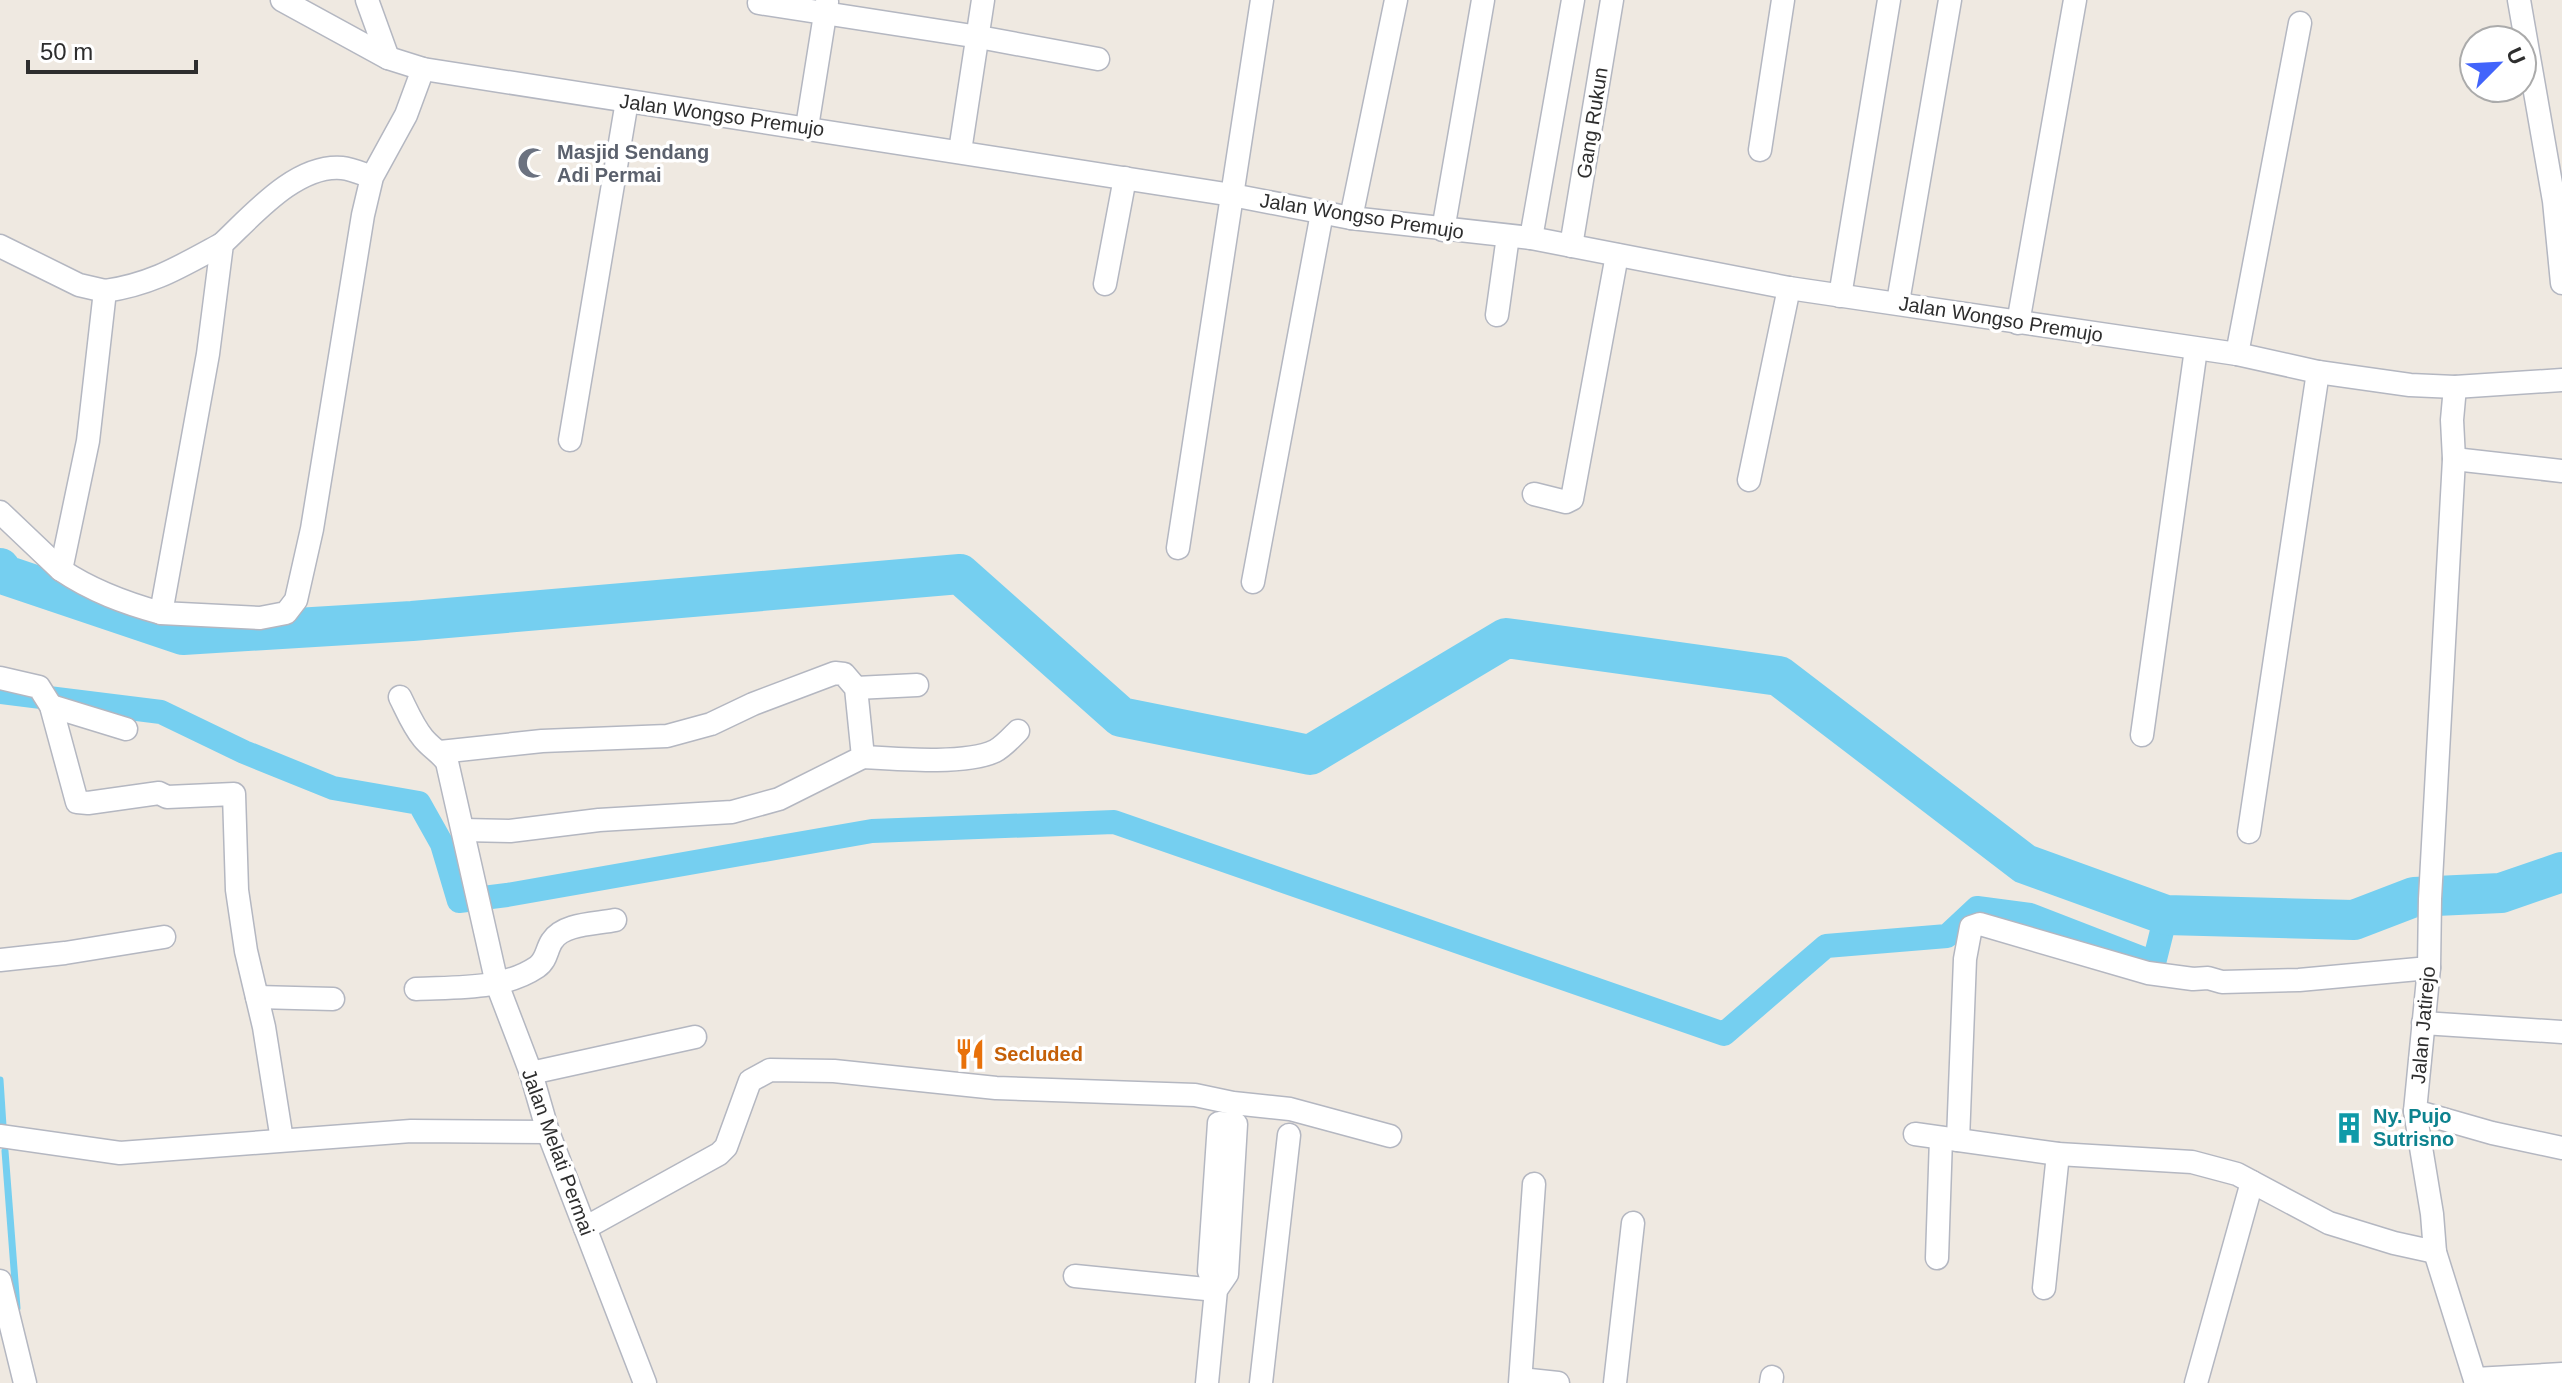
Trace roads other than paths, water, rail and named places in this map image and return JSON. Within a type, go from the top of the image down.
[{"type":"street","name":"Jalan Wongso Premujo","points":[[282,0],[388,58],[423,69],[960,151],[1232,195],[1351,218],[1531,238],[1789,288],[2237,354],[2318,372],[2410,385],[2455,387],[2562,380]]},
{"type":"street","points":[[367,0],[388,58]]},
{"type":"street","points":[[960,151],[983,0]]},
{"type":"street","points":[[1178,548],[1262,0]]},
{"type":"street","points":[[1351,218],[1396,0]]},
{"type":"street","points":[[1443,230],[1483,0]]},
{"type":"street","points":[[1531,238],[1573,0]]},
{"type":"street","name":"Gang Rukun","points":[[1571,246],[1612,0]]},
{"type":"street","points":[[1760,150],[1783,0]]},
{"type":"street","points":[[1840,296],[1889,0]]},
{"type":"street","points":[[1898,302],[1950,0]]},
{"type":"street","points":[[2018,323],[2075,0]]},
{"type":"street","points":[[2519,0],[2554,201],[2562,283]]},
{"type":"street","points":[[759,3],[826,7],[1098,59]]},
{"type":"street","points":[[807,127],[826,7]]},
{"type":"street","points":[[2237,354],[2300,23]]},
{"type":"street","points":[[0,512],[61,570],[122,602],[161,613],[260,618],[286,613],[296,600],[312,529],[363,215],[372,177],[406,115],[423,69]]},
{"type":"street","points":[[570,440],[627,101]]},
{"type":"street","points":[[0,246],[79,285],[105,291],[134,287],[161,277],[222,244],[290,183],[326,169],[342,168],[372,177]]},
{"type":"street","points":[[1105,284],[1125,178]]},
{"type":"street","points":[[1253,582],[1322,213]]},
{"type":"street","points":[[1497,315],[1508,236]]},
{"type":"street","points":[[161,613],[208,354],[222,244]]},
{"type":"street","points":[[1534,494],[1566,502],[1572,499],[1617,255]]},
{"type":"street","points":[[1749,480],[1789,288]]},
{"type":"street","points":[[61,570],[88,441],[105,291]]},
{"type":"street","points":[[2142,735],[2196,349]]},
{"type":"street","points":[[2249,832],[2318,372]]},
{"type":"street","points":[[2455,387],[2452,420],[2454,459],[2562,471]]},
{"type":"street","name":"Jalan Jatirejo","points":[[2454,459],[2429,968],[2415,1111],[2435,1252],[2475,1381]]},
{"type":"street","points":[[440,752],[542,741],[667,736],[711,724],[753,704],[835,673],[844,674],[856,688],[863,757]]},
{"type":"street","points":[[0,678],[126,729]]},
{"type":"street","points":[[856,688],[917,685]]},
{"type":"street","points":[[45,697],[77,802],[159,793],[167,797],[234,794],[237,890],[282,1140]]},
{"type":"street","points":[[400,697],[413,725],[447,762],[463,830],[510,831],[599,820],[732,812],[779,799],[863,757],[917,759],[976,756],[995,751],[1018,731]]},
{"type":"street","name":"Jalan Melati Permai","points":[[463,830],[497,984],[531,1073],[548,1132],[645,1383]]},
{"type":"street","points":[[416,989],[497,984],[543,963],[551,943],[566,930],[615,920]]},
{"type":"street","points":[[1937,1258],[1965,959],[1971,927],[1980,924],[2148,973],[2222,982],[2299,980],[2429,968]]},
{"type":"street","points":[[0,960],[164,937]]},
{"type":"street","points":[[257,997],[333,999]]},
{"type":"street","points":[[2423,1023],[2562,1032]]},
{"type":"street","points":[[531,1073],[695,1037]]},
{"type":"street","points":[[585,1228],[719,1154],[726,1147],[750,1081],[770,1070],[834,1071],[996,1088],[1195,1095],[1290,1109],[1390,1136]]},
{"type":"street","points":[[2415,1111],[2492,1133],[2562,1148]]},
{"type":"street","points":[[1207,1383],[1216,1290],[1209,1271],[1219,1123],[1236,1124],[1227,1274],[1216,1290]]},
{"type":"street","points":[[0,1136],[120,1153],[411,1131],[548,1132]]},
{"type":"street","points":[[1915,1134],[2058,1154],[2192,1162],[2237,1174],[2329,1223],[2435,1252]]},
{"type":"street","points":[[1261,1383],[1289,1135]]},
{"type":"street","points":[[2044,1288],[2058,1154]]},
{"type":"street","points":[[2196,1383],[2252,1182]]},
{"type":"street","points":[[1534,1184],[1520,1381],[1558,1383]]},
{"type":"street","points":[[1615,1383],[1633,1223]]},
{"type":"street","points":[[1075,1276],[1216,1290]]},
{"type":"street","points":[[0,1281],[25,1383]]},
{"type":"street","points":[[2475,1381],[2562,1374]]},
{"type":"waterway","points":[[0,568],[5,575],[183,635],[412,621],[960,574],[1121,717],[1310,755],[1506,638],[1779,676],[2025,864],[2166,915],[2354,920],[2414,897],[2501,893],[2562,872]]},
{"type":"waterway","points":[[0,692],[161,712],[244,752],[333,788],[419,803],[442,844],[459,901],[872,831],[1114,822],[1724,1034],[1826,946],[1947,936],[1977,908],[2030,915],[2154,963],[2166,915]]},
{"type":"waterway","points":[[0,1080],[3,1126]]},
{"type":"waterway","points":[[5,1151],[17,1308]]},
{"type":"place","name":"Masjid Sendang Adi Permai","points":[[533,163]]},
{"type":"place","name":"Secluded","points":[[970,1054]]},
{"type":"place","name":"Ny. Pujo Sutrisno","points":[[2349,1128]]}]
